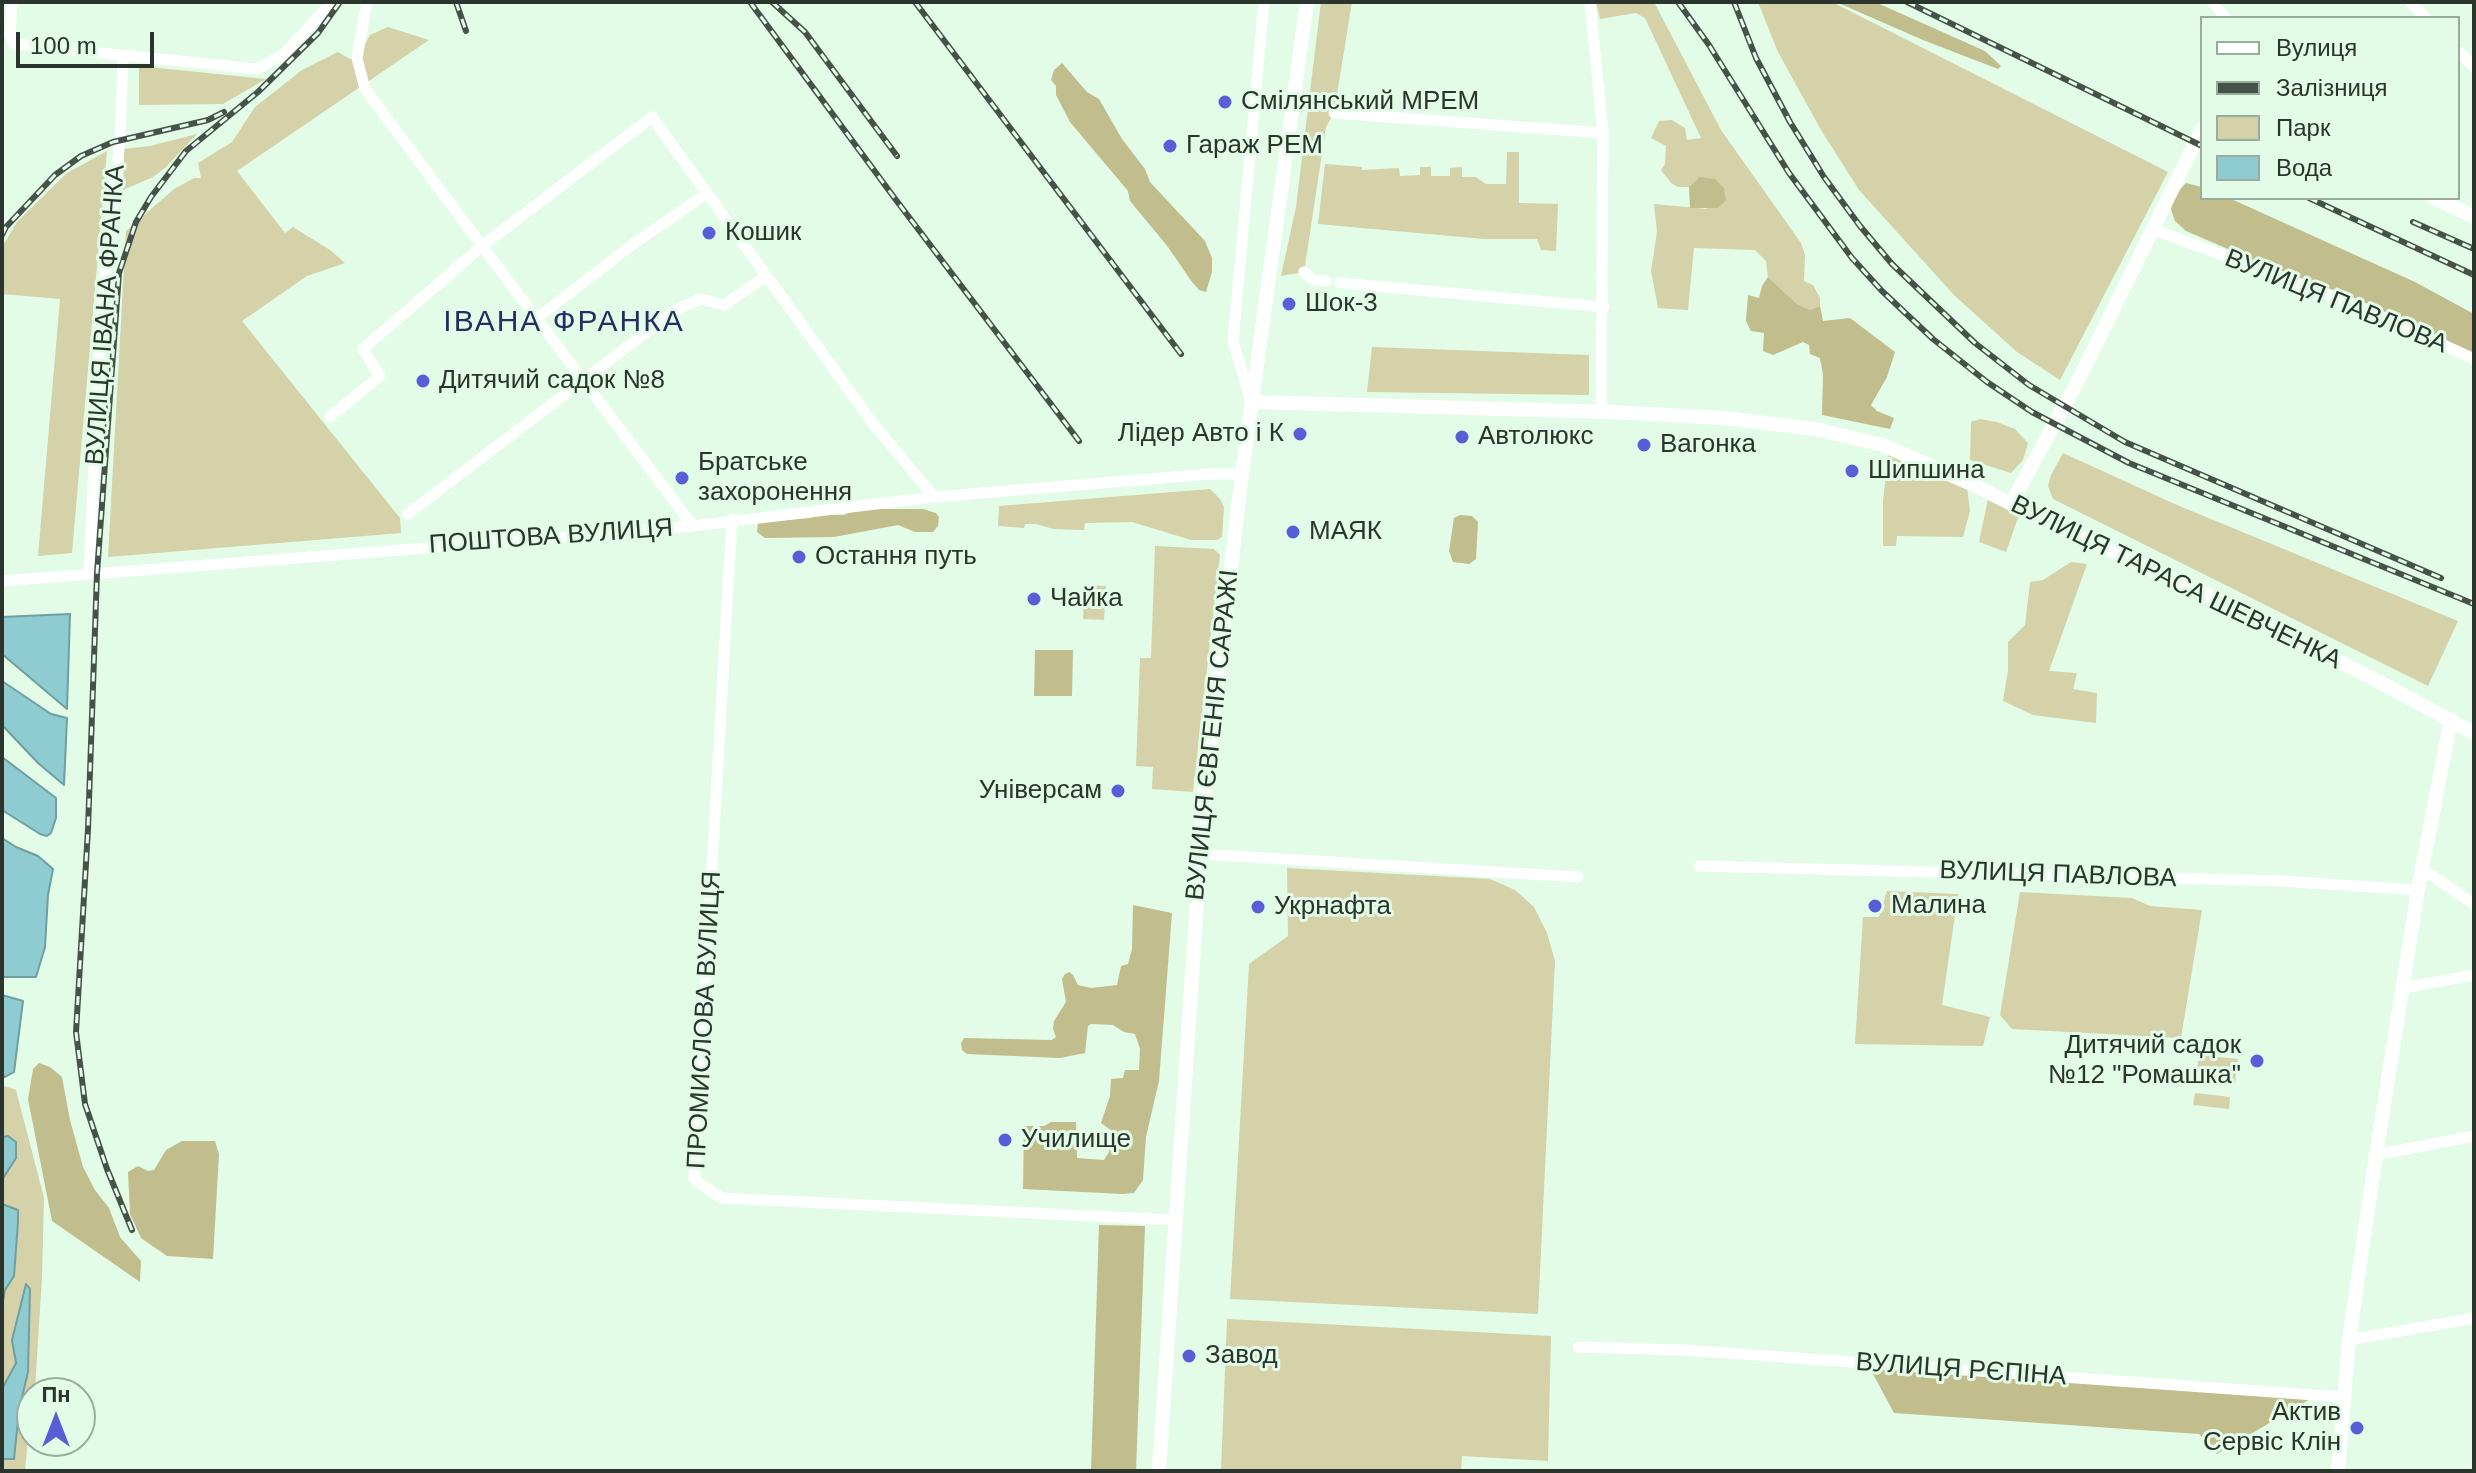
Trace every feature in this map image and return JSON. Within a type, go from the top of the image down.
[{"type":"main road","name":"ВУЛИЦЯ ЄВГЕНІЯ САРАЖІ","points":[[1159,1471],[1199,854],[1251,402],[1307,2]]},
{"type":"main road","points":[[2011,504],[2083,371],[2200,133]]},
{"type":"main road","points":[[2438,200],[2474,217]]},
{"type":"main road","name":"ВУЛИЦЯ ТАРАСА ШЕВЧЕНКА","points":[[1251,402],[1723,418],[1815,429],[1893,449],[2199,591],[2474,733]]},
{"type":"main road","points":[[2338,1471],[2349,1340],[2376,1155],[2418,890],[2451,719]]},
{"type":"street","points":[[12,2],[10,35],[14,44],[257,69],[283,55],[332,2]]},
{"type":"street","points":[[367,2],[357,58],[365,89],[693,526]]},
{"type":"street","points":[[1251,402],[1233,341],[1264,2]]},
{"type":"street","points":[[1590,2],[1603,133],[1601,412]]},
{"type":"street","name":"ВУЛИЦЯ ІВАНА ФРАНКА","points":[[89,573],[101,317],[120,140],[123,56]]},
{"type":"street","points":[[1334,113],[1603,133]]},
{"type":"street","points":[[330,417],[380,376],[363,349],[482,246],[652,117],[872,422],[934,497]]},
{"type":"street","points":[[536,319],[632,245],[706,194]]},
{"type":"street","name":"ВУЛИЦЯ ПАВЛОВА","points":[[2152,229],[2352,303],[2474,359]]},
{"type":"street","points":[[1304,272],[1314,280],[1326,281]]},
{"type":"street","points":[[408,514],[674,311],[700,299],[724,305],[766,276]]},
{"type":"street","points":[[1340,283],[1604,307]]},
{"type":"street","name":"ПОШТОВА ВУЛИЦЯ","points":[[2,581],[693,526],[934,497],[1242,474]]},
{"type":"street","name":"ПРОМИСЛОВА ВУЛИЦЯ","points":[[732,519],[694,1179],[721,1198],[1175,1220]]},
{"type":"street","points":[[1199,854],[1578,877]]},
{"type":"street","name":"ВУЛИЦЯ ПАВЛОВА","points":[[1699,866],[2247,880],[2418,890]]},
{"type":"street","points":[[2422,869],[2474,904]]},
{"type":"street","points":[[2403,988],[2474,975]]},
{"type":"street","points":[[2376,1155],[2474,1136]]},
{"type":"street","points":[[2349,1340],[2474,1318]]},
{"type":"street","name":"ВУЛИЦЯ РЄПІНА","points":[[1578,1347],[1684,1350],[2343,1397]]},
{"type":"green space","points":[[1321,2],[1352,2],[1334,113],[1326,127],[1304,272],[1281,276],[1296,207]]},
{"type":"green space","points":[[1596,2],[1654,2],[1721,130],[1801,243],[1805,255],[1804,281],[1813,285],[1820,298],[1820,306],[1810,310],[1797,304],[1768,277],[1766,261],[1755,250],[1694,248],[1688,310],[1658,308],[1651,271],[1657,231],[1654,204],[1707,209],[1699,177],[1689,187],[1671,183],[1661,170],[1665,164],[1666,146],[1651,138],[1659,121],[1672,120],[1685,128],[1687,140],[1701,138],[1645,18],[1636,13],[1600,19]]},
{"type":"green space","points":[[1758,2],[1832,2],[2168,172],[2060,380],[2017,352],[1954,295],[1859,190],[1778,52]]},
{"type":"green space","points":[[388,27],[429,40],[237,171],[285,233],[293,227],[345,263],[307,276],[242,321],[400,518],[401,533],[108,557],[126,231],[174,189],[194,178],[201,178],[198,163],[232,142],[255,107],[302,70],[338,52],[350,59],[357,58],[370,35]]},
{"type":"green space","points":[[139,66],[266,79],[223,104],[139,105]]},
{"type":"green space","points":[[197,134],[165,168],[153,177],[123,190],[124,149]]},
{"type":"green space","points":[[107,151],[72,553],[38,556],[60,299],[2,294],[2,247],[17,222],[67,173]]},
{"type":"green space","points":[[1507,152],[1519,152],[1519,203],[1558,204],[1556,251],[1541,250],[1537,239],[1484,239],[1318,224],[1325,164],[1362,167],[1362,170],[1399,168],[1400,176],[1420,175],[1420,167],[1431,167],[1431,176],[1450,176],[1450,168],[1462,167],[1462,177],[1476,177],[1486,184],[1506,184]]},
{"type":"green space","points":[[1372,347],[1589,355],[1589,395],[1367,392]]},
{"type":"green space","points":[[1980,419],[2015,429],[2028,443],[2023,460],[2011,473],[1970,460],[1971,422]]},
{"type":"green space","points":[[1889,449],[1967,488],[1970,511],[1963,537],[1897,536],[1896,546],[1883,546],[1883,501]]},
{"type":"green space","points":[[2063,453],[2177,505],[2458,621],[2428,686],[2053,499],[2048,486]]},
{"type":"green space","points":[[1210,489],[1224,507],[1222,537],[1217,540],[1191,540],[1132,522],[1085,523],[1084,530],[1053,529],[1037,524],[1025,524],[1024,528],[998,526],[999,506]]},
{"type":"green space","points":[[1988,499],[2020,512],[2006,552],[1979,542]]},
{"type":"green space","points":[[1155,546],[1214,549],[1220,555],[1193,792],[1152,789],[1153,767],[1136,766],[1140,658],[1151,658]]},
{"type":"green space","points":[[2071,562],[2087,564],[2049,671],[2077,673],[2073,689],[2097,693],[2096,723],[2033,715],[2003,701],[2008,642],[2025,625],[2030,582],[2043,580]]},
{"type":"green space","points":[[1085,585],[1106,586],[1104,620],[1083,619]]},
{"type":"green space","points":[[1287,868],[1490,879],[1515,890],[1534,907],[1547,933],[1555,961],[1538,1314],[1230,1299],[1249,964],[1288,936]]},
{"type":"green space","points":[[1887,891],[1958,894],[1942,1005],[1990,1017],[1983,1046],[1855,1044],[1863,917],[1879,917]]},
{"type":"green space","points":[[2020,892],[2132,898],[2150,906],[2202,910],[2181,1038],[2012,1029],[2000,1015]]},
{"type":"green space","points":[[2199,1055],[2238,1059],[2235,1082],[2196,1078]]},
{"type":"green space","points":[[2,1085],[16,1090],[44,1198],[36,1377],[27,1377],[28,1320],[12,1340],[16,1363],[2,1389],[2,1307],[5,1290],[14,1276],[18,1211],[2,1204],[2,1180],[16,1143],[8,1136],[2,1137]]},
{"type":"green space","points":[[2195,1093],[2230,1097],[2229,1109],[2193,1105]]},
{"type":"green space","points":[[1227,1319],[1551,1336],[1548,1461],[1462,1456],[1461,1471],[1221,1471]]},
{"type":"green space","points":[[16,1439],[16,1457],[26,1457],[25,1471],[2,1471],[2,1459],[14,1459]]},
{"type":"shaded area","points":[[1836,2],[1875,2],[1985,51],[2001,66],[1998,69],[1923,40]]},
{"type":"shaded area","points":[[1062,63],[1087,92],[1099,99],[1122,139],[1145,169],[1150,182],[1205,241],[1212,258],[1212,272],[1206,292],[1199,290],[1192,282],[1130,201],[1128,191],[1070,122],[1051,80],[1054,70]]},
{"type":"shaded area","points":[[1699,177],[1715,179],[1724,188],[1726,200],[1718,208],[1690,208],[1689,187]]},
{"type":"shaded area","points":[[2186,183],[2200,186],[2200,200],[2233,200],[2415,282],[2474,314],[2474,355],[2186,231],[2175,221],[2171,209],[2174,196]]},
{"type":"shaded area","points":[[1768,277],[1797,304],[1810,310],[1820,306],[1823,321],[1850,318],[1895,352],[1887,377],[1871,405],[1894,418],[1890,429],[1822,415],[1823,375],[1820,358],[1810,354],[1809,345],[1803,342],[1773,355],[1763,351],[1764,333],[1751,331],[1746,321],[1748,295],[1759,298]]},
{"type":"shaded area","points":[[860,509],[923,509],[936,513],[938,526],[933,532],[915,532],[898,525],[834,537],[765,538],[757,532],[758,522],[810,518],[822,514],[843,515]]},
{"type":"shaded area","points":[[1472,516],[1478,522],[1476,559],[1469,564],[1453,562],[1449,551],[1454,518]]},
{"type":"shaded area","points":[[1035,650],[1073,650],[1072,696],[1034,696]]},
{"type":"shaded area","points":[[1133,905],[1172,913],[1159,1081],[1146,1137],[1143,1180],[1134,1193],[1123,1194],[1023,1189],[1024,1126],[1076,1122],[1077,1158],[1104,1160],[1109,1152],[1112,1131],[1101,1123],[1110,1096],[1111,1079],[1123,1078],[1125,1070],[1139,1070],[1140,1049],[1135,1034],[1113,1025],[1091,1024],[1088,1026],[1085,1053],[1060,1058],[967,1054],[962,1050],[961,1043],[964,1038],[1052,1040],[1056,1037],[1054,1021],[1066,1002],[1062,979],[1065,974],[1069,972],[1078,985],[1091,988],[1117,985],[1121,966],[1128,964],[1132,949]]},
{"type":"shaded area","points":[[39,1063],[62,1077],[83,1167],[109,1208],[120,1237],[141,1261],[140,1282],[52,1221],[28,1099],[33,1069]]},
{"type":"shaded area","points":[[182,1141],[215,1141],[219,1154],[213,1259],[167,1256],[141,1238],[130,1214],[128,1172],[138,1166],[148,1171],[154,1170],[166,1150]]},
{"type":"shaded area","points":[[1099,1225],[1145,1226],[1136,1471],[1091,1471]]},
{"type":"shaded area","points":[[1867,1363],[2315,1396],[2217,1454],[2199,1434],[1894,1413]]},
{"type":"water","points":[[70,614],[67,709],[2,654],[2,617]]},
{"type":"water","points":[[2,681],[51,714],[67,718],[64,785],[2,725]]},
{"type":"water","points":[[2,757],[56,798],[56,818],[47,836],[2,810]]},
{"type":"water","points":[[2,838],[38,856],[53,869],[45,947],[36,977],[2,977]]},
{"type":"water","points":[[2,995],[23,1001],[14,1072],[5,1077],[2,1075]]},
{"type":"water","points":[[8,1136],[16,1142],[16,1158],[2,1180],[2,1137]]},
{"type":"water","points":[[2,1204],[18,1210],[18,1222],[14,1276],[5,1290],[2,1307]]},
{"type":"water","points":[[26,1284],[30,1289],[28,1372],[27,1377],[16,1377],[14,1459],[2,1459],[2,1389],[16,1363],[12,1340]]},
{"type":"railway","points":[[132,1230],[85,1104],[76,1032],[88,829],[97,573],[119,273],[136,222],[186,151],[258,92],[318,33],[340,2]]},
{"type":"railway","points":[[456,2],[466,31]]},
{"type":"railway","points":[[750,2],[1079,441]]},
{"type":"railway","points":[[772,2],[805,32],[897,156]]},
{"type":"railway","points":[[915,2],[1181,354]]},
{"type":"railway","points":[[1678,2],[1709,45],[1789,173],[1852,258],[1933,339],[1987,382],[2032,412],[2129,463],[2474,604]]},
{"type":"railway","points":[[1734,2],[1756,58],[1824,177],[1892,264],[1975,343],[2029,385],[2125,442],[2441,578]]},
{"type":"railway","points":[[1907,2],[2200,145]]},
{"type":"railway","points":[[2,235],[55,175],[81,156],[113,142],[208,120],[224,112]]},
{"type":"railway","points":[[2313,200],[2474,275]]},
{"type":"railway","points":[[2413,222],[2474,249]]},
{"type":"place","name":"Смілянський МРЕМ","points":[[1225,102]]},
{"type":"place","name":"Гараж РЕМ","points":[[1170,146]]},
{"type":"place","name":"Кошик","points":[[709,233]]},
{"type":"place","name":"Шок-3","points":[[1289,304]]},
{"type":"place","name":"Дитячий садок №8","points":[[423,381]]},
{"type":"place","name":"Лідер Авто і К","points":[[1300,434]]},
{"type":"place","name":"Автолюкс","points":[[1462,437]]},
{"type":"place","name":"Вагонка","points":[[1644,445]]},
{"type":"place","name":"Шипшина","points":[[1852,471]]},
{"type":"place","name":"Братське захоронення","points":[[682,478]]},
{"type":"place","name":"МАЯК","points":[[1293,532]]},
{"type":"place","name":"Остання путь","points":[[799,557]]},
{"type":"place","name":"Чайка","points":[[1034,599]]},
{"type":"place","name":"Універсам","points":[[1118,791]]},
{"type":"place","name":"Малина","points":[[1875,906]]},
{"type":"place","name":"Укрнафта","points":[[1258,907]]},
{"type":"place","name":"Дитячий садок №12 \"Ромашка\"","points":[[2257,1061]]},
{"type":"place","name":"Училище","points":[[1005,1140]]},
{"type":"place","name":"Завод","points":[[1189,1356]]},
{"type":"place","name":"Актив Сервiс Клiн","points":[[2357,1428]]},
{"type":"district","name":"ІВАНА ФРАНКА","points":[[564,323]]}]
